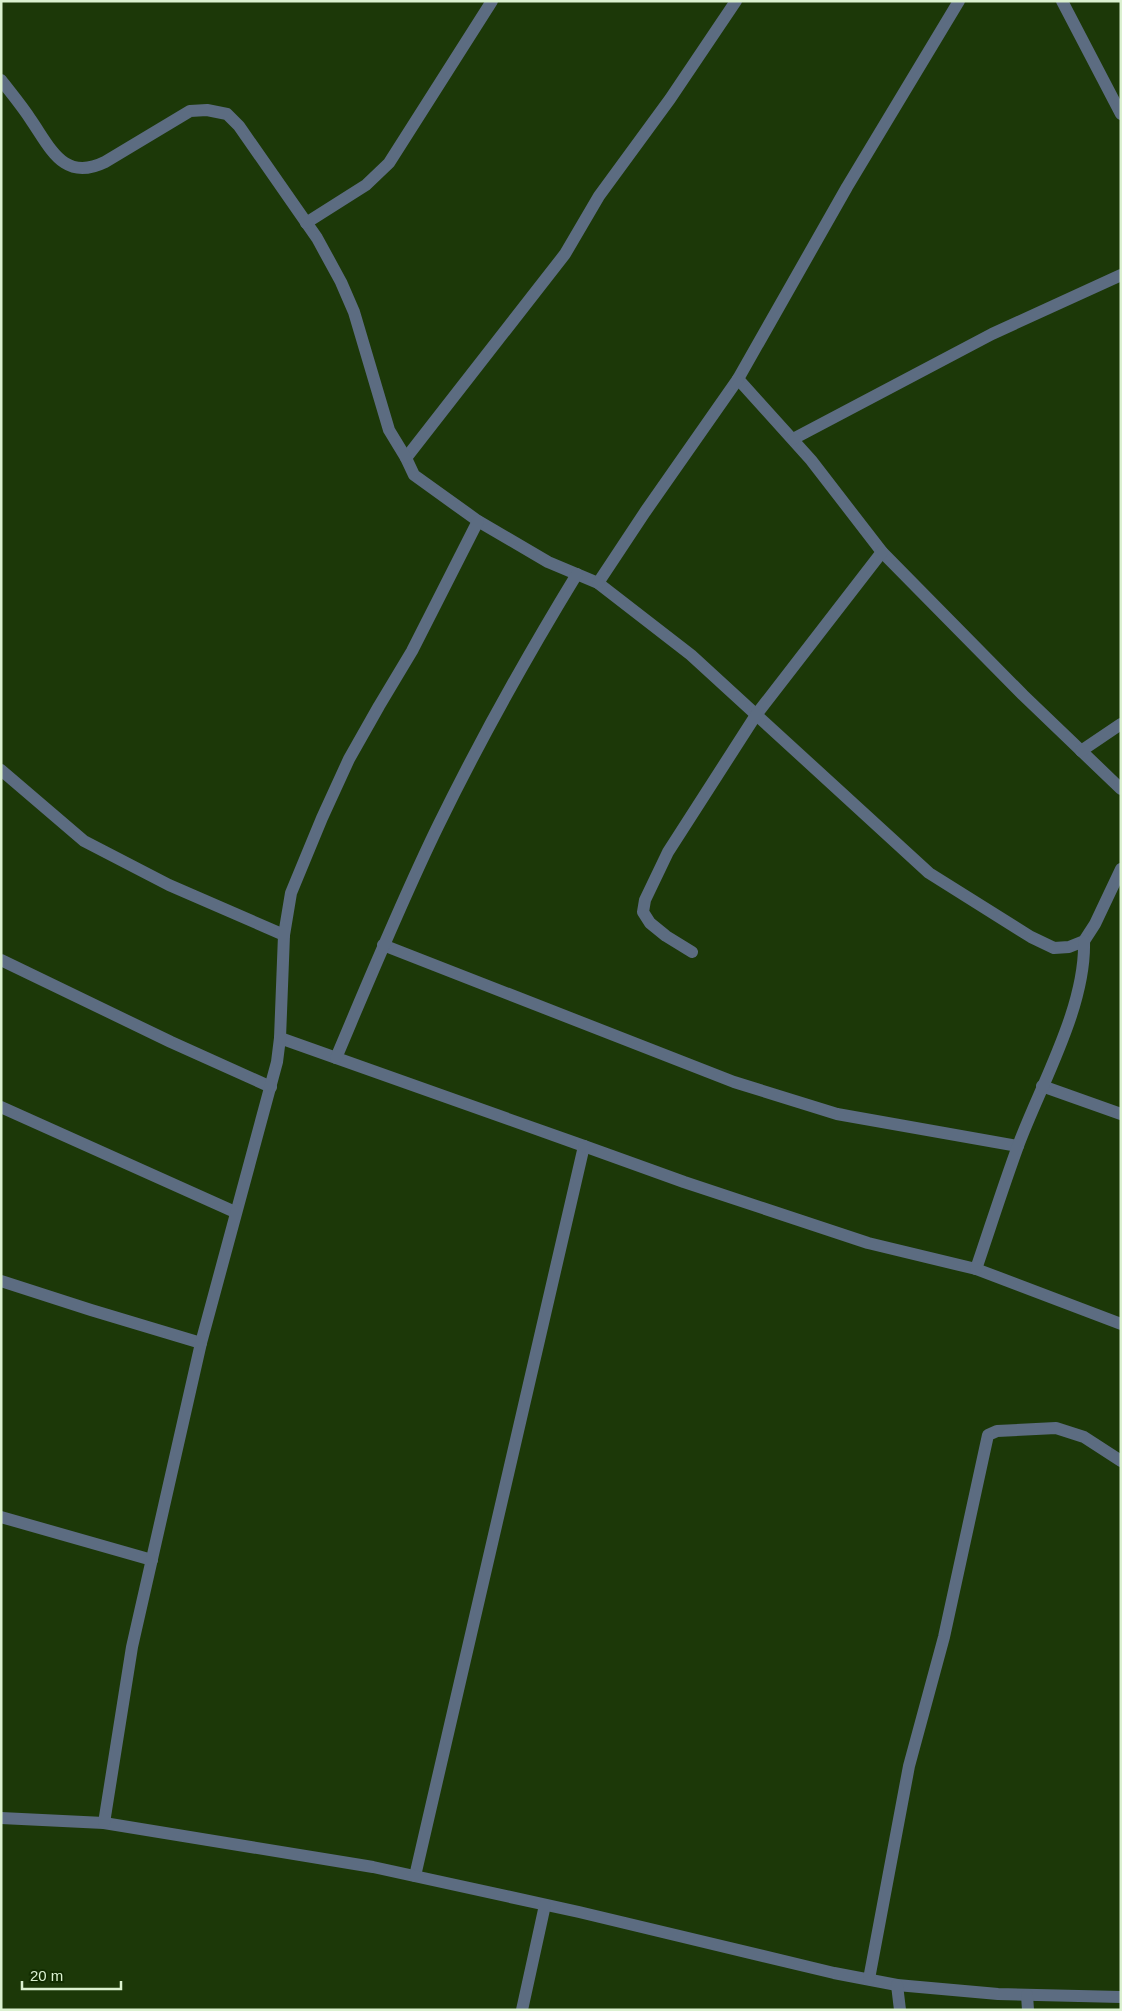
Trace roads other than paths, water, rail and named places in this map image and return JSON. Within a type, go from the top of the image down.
[{"type":"street","points":[[306,222],[366,185],[389,163],[492,1]]},
{"type":"street","points":[[406,458],[565,254],[599,196],[670,99],[736,1]]},
{"type":"street","points":[[598,583],[640,519],[738,379],[847,188],[959,1]]},
{"type":"street","points":[[1062,1],[1121,114]]},
{"type":"street","points":[[1,80],[25,111],[54,156],[64,163],[79,168],[92,168],[105,162],[190,111],[207,110],[227,114],[239,126],[306,222],[333,267],[354,312],[389,430],[414,474],[478,522],[531,552],[598,583],[690,655],[929,873],[1031,937],[1054,948],[1069,947],[1084,941]]},
{"type":"street","points":[[793,439],[992,334],[1121,274]]},
{"type":"street","points":[[738,379],[811,460],[882,552],[1121,789]]},
{"type":"street","points":[[104,1822],[132,1647],[201,1342],[235,1212],[271,1087],[280,1038],[284,935],[291,893],[322,818],[350,760],[379,706],[412,652],[478,522]]},
{"type":"street","points":[[692,952],[666,936],[650,923],[644,912],[645,900],[668,852],[756,715],[882,552]]},
{"type":"street","points":[[336,1058],[383,945],[438,825],[528,655],[577,574]]},
{"type":"street","points":[[1081,751],[1121,724]]},
{"type":"street","points":[[1,770],[84,841],[169,885],[284,935]]},
{"type":"street","points":[[976,1269],[1018,1146],[1068,1023],[1082,980],[1084,941],[1095,924],[1121,869]]},
{"type":"street","points":[[383,945],[734,1082],[837,1114],[1018,1146]]},
{"type":"street","points":[[1,960],[171,1042],[271,1087]]},
{"type":"street","points":[[280,1038],[684,1182],[868,1243],[976,1269],[1121,1324]]},
{"type":"street","points":[[1042,1086],[1121,1114]]},
{"type":"street","points":[[1,1107],[235,1212]]},
{"type":"street","points":[[415,1876],[584,1146]]},
{"type":"street","points":[[1,1281],[201,1342]]},
{"type":"street","points":[[869,1979],[909,1766],[944,1637],[988,1435],[997,1431],[1056,1428],[1084,1437],[1121,1461]]},
{"type":"street","points":[[1,1518],[152,1560]]},
{"type":"street","points":[[1,1818],[104,1822],[373,1867],[545,1905],[786,1962],[897,1985],[998,1994],[1121,1997]]},
{"type":"street","points":[[522,2010],[545,1905]]},
{"type":"street","points":[[897,1985],[900,2010]]},
{"type":"street","points":[[1027,1995],[1028,2010]]}]
